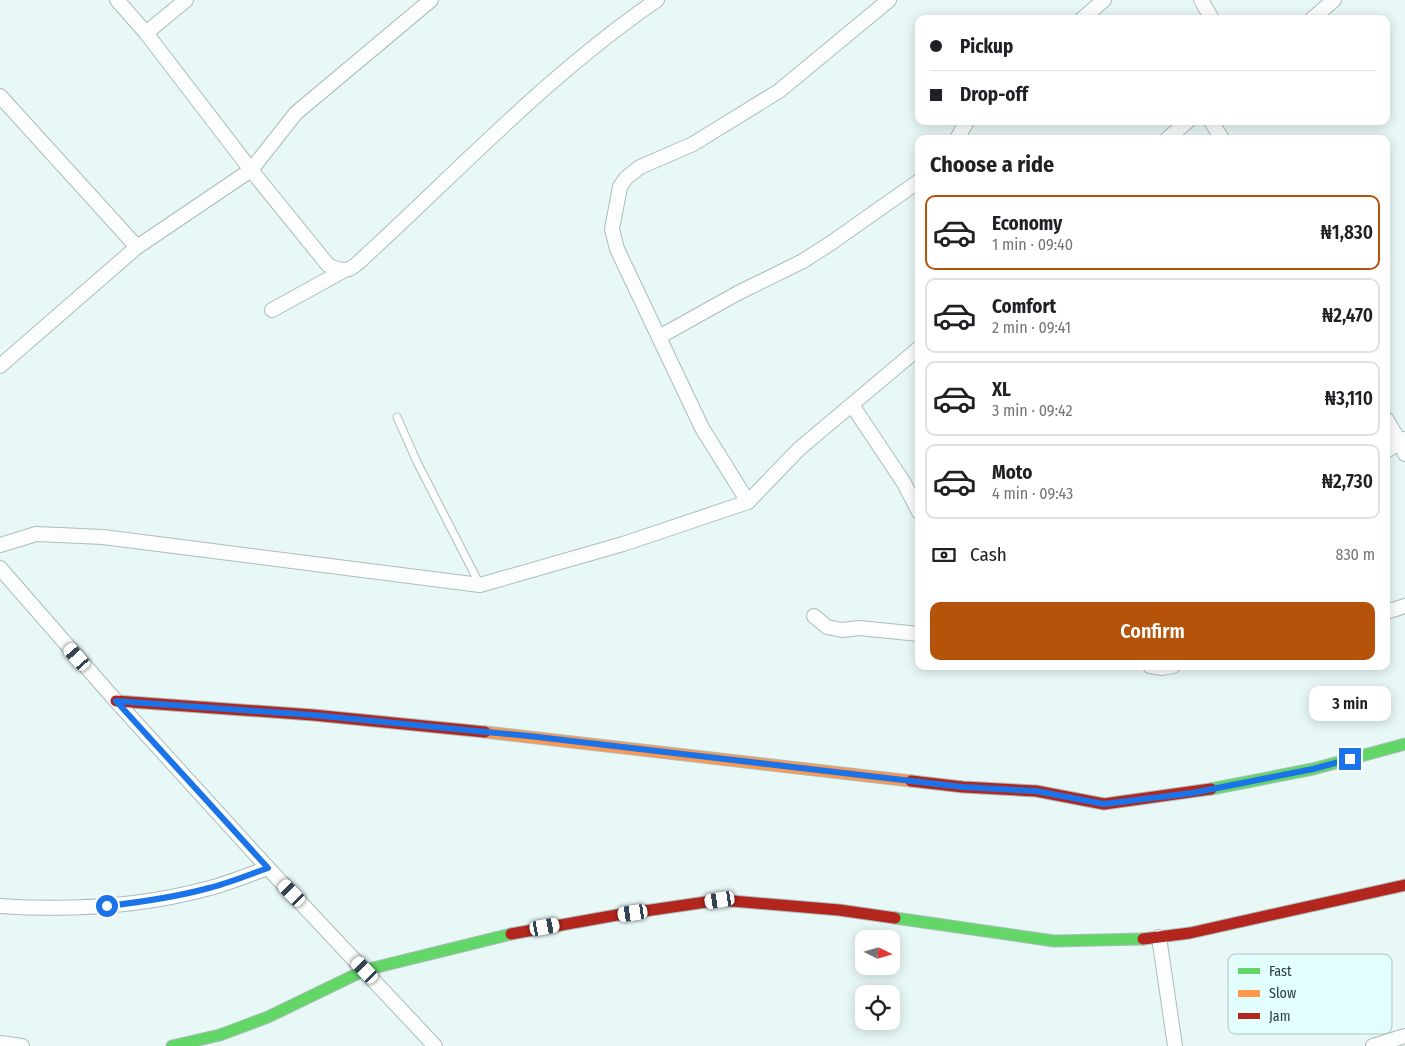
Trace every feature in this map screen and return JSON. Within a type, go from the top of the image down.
[{"type":"street","points":[[117,0],[146,33],[251,170],[328,265],[343,271]]},
{"type":"street","points":[[146,33],[186,0]]},
{"type":"street","points":[[0,366],[137,247],[251,170],[296,113],[431,0]]},
{"type":"street","points":[[272,310],[350,269],[537,95],[622,24],[657,0]]},
{"type":"street","points":[[748,502],[702,428],[617,249],[612,229],[620,187],[626,178],[640,167],[693,144],[779,91],[889,0]]},
{"type":"street","points":[[1087,15],[1104,0]]},
{"type":"street","points":[[1201,0],[1210,15]]},
{"type":"street","points":[[1317,15],[1334,0]]},
{"type":"street","points":[[0,96],[137,247]]},
{"type":"street","points":[[1172,135],[1184,125]]},
{"type":"street","points":[[660,337],[738,293],[803,261],[915,184]]},
{"type":"street","points":[[0,545],[36,534],[103,537],[480,585],[623,544],[748,502],[800,449],[915,351]]},
{"type":"street","points":[[852,405],[904,484],[915,505]]},
{"type":"street","points":[[1390,424],[1403,445],[1390,450]]},
{"type":"street","points":[[0,568],[116,701],[268,868],[435,1046]]},
{"type":"street","points":[[1390,611],[1405,606]]},
{"type":"street","points":[[814,616],[827,627],[842,630],[859,628],[915,634]]},
{"type":"street","points":[[116,701],[313,715],[529,736],[963,787],[1036,791],[1104,804],[1192,793],[1313,769],[1405,744]]},
{"type":"street","points":[[0,906],[91,908],[154,900],[212,888],[268,868]]},
{"type":"street","points":[[172,1046],[220,1036],[268,1017],[365,970],[527,930],[720,900],[848,911],[1054,941],[1143,939],[1190,933],[1405,885]]},
{"type":"street","points":[[1159,937],[1175,1046]]},
{"type":"street","points":[[1373,1046],[1405,1036]]},
{"type":"street","points":[[0,1043],[22,1046]]},
{"type":"lane","points":[[397,417],[417,462],[480,585]]},
{"type":"traffic: fast","points":[[1211,789],[1313,769],[1405,744]]},
{"type":"traffic: fast","points":[[895,918],[1054,941],[1143,939]]},
{"type":"traffic: fast","points":[[172,1046],[220,1035],[268,1017],[365,970],[511,934]]},
{"type":"traffic: slow","points":[[485,732],[911,781]]},
{"type":"traffic: jam","points":[[116,701],[313,715],[485,732]]},
{"type":"traffic: jam","points":[[911,781],[963,787],[1036,791],[1104,804],[1211,789]]},
{"type":"traffic: jam","points":[[1143,939],[1190,933],[1405,885]]},
{"type":"traffic: jam","points":[[511,934],[617,915],[720,900],[839,910],[895,918]]},
{"type":"route","points":[[107,906],[154,900],[212,888],[268,868],[116,701],[313,715],[529,736],[963,787],[1036,791],[1104,804],[1192,793],[1313,769],[1350,759]]}]
